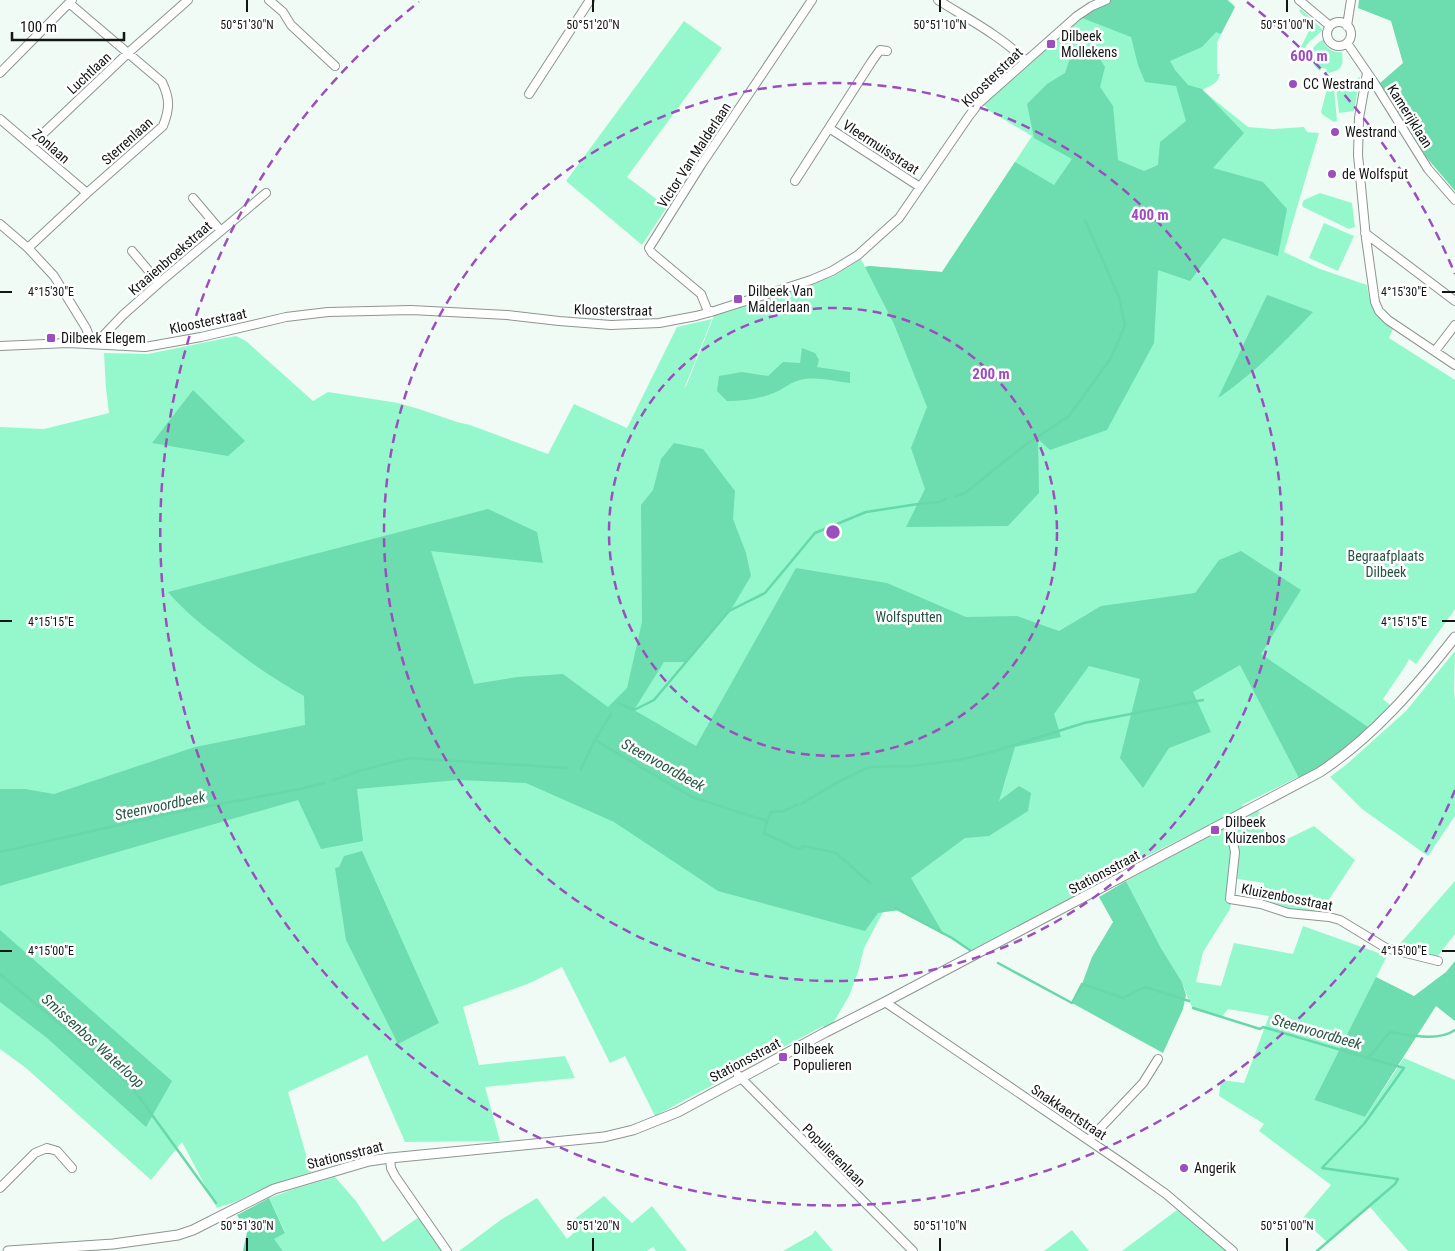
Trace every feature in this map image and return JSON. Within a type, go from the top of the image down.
[{"type":"street","name":"Luchtlaan","points":[[31,145],[128,53],[188,0]]},
{"type":"street","points":[[269,0],[282,12],[290,25],[335,66]]},
{"type":"street","points":[[529,94],[590,0]]},
{"type":"street","name":"Victor Van Malderlaan","points":[[711,312],[707,309],[701,294],[652,253],[649,248],[812,0]]},
{"type":"street","points":[[938,0],[1017,52],[1026,61]]},
{"type":"street","name":"Kloosterstraat","points":[[0,346],[44,343],[90,343],[145,347],[201,337],[286,317],[328,312],[411,310],[507,315],[559,322],[611,325],[659,323],[711,312],[832,272],[858,255],[899,218],[979,103],[1077,16],[1092,6],[1106,0]]},
{"type":"street","points":[[1299,0],[1330,26]]},
{"type":"street","points":[[1347,26],[1352,0]]},
{"type":"street","name":"Sterrenlaan","points":[[28,248],[86,193],[163,126],[168,113],[168,96],[162,82],[71,1]]},
{"type":"street","points":[[0,73],[71,1]]},
{"type":"street","points":[[1338,22],[1347,26],[1351,34],[1347,43],[1337,46],[1329,42],[1327,34],[1330,26],[1338,22]]},
{"type":"street","name":"Kamerijklaan","points":[[1347,43],[1428,169],[1455,200]]},
{"type":"street","name":"Vleermuisstraat","points":[[795,181],[872,61],[880,50],[887,51]]},
{"type":"street","points":[[1366,73],[1358,137],[1365,233],[1373,291],[1379,311],[1388,320],[1455,365]]},
{"type":"street","name":"Zonlaan","points":[[0,119],[86,193]]},
{"type":"street","name":"Vleermuisstraat","points":[[829,128],[920,187]]},
{"type":"street","name":"Kraaienbroekstraat","points":[[90,343],[101,338],[159,283],[266,193]]},
{"type":"street","points":[[193,198],[221,231]]},
{"type":"street","points":[[0,224],[28,248],[54,276],[86,328],[90,343]]},
{"type":"street","points":[[1365,233],[1455,301]]},
{"type":"street","points":[[132,251],[159,283]]},
{"type":"street","points":[[1435,351],[1455,325]]},
{"type":"street","name":"Stationsstraat","points":[[8,1251],[113,1248],[184,1233],[274,1189],[369,1161],[604,1137],[649,1125],[678,1112],[739,1076],[886,1002],[1320,772],[1341,757],[1399,704],[1455,637]]},
{"type":"street","name":"Kluizenbosstraat","points":[[1229,821],[1235,852],[1230,899],[1261,904],[1288,913],[1329,917],[1340,920],[1386,948],[1438,961]]},
{"type":"street","name":"Snakkaertstraat","points":[[886,1002],[1166,1194],[1233,1251]]},
{"type":"street","points":[[1089,1140],[1143,1083],[1158,1059]]},
{"type":"street","name":"Populierenlaan","points":[[739,1076],[913,1251]]},
{"type":"street","points":[[0,1188],[35,1152],[47,1148],[57,1151],[72,1168]]},
{"type":"street","points":[[390,1158],[391,1168],[395,1176],[447,1251]]},
{"type":"green space","points":[[1106,0],[1227,0],[1235,7],[1221,34],[1216,32],[1202,47],[1170,61],[1188,85],[1202,89],[1244,133],[1213,168],[1263,182],[1287,209],[1278,256],[1223,238],[1190,281],[1158,270],[1154,343],[1107,430],[1050,450],[1038,439],[1039,493],[1008,526],[906,527],[925,489],[911,448],[927,407],[894,324],[865,267],[942,272],[1015,162],[1054,185],[1072,159],[1034,138],[1027,104],[1047,84],[1065,73],[1070,58],[1098,56],[1105,67],[1100,87],[1113,106],[1118,160],[1144,171],[1158,165],[1160,142],[1186,121],[1176,86],[1145,82],[1138,65],[1131,37],[1077,16]]},
{"type":"green space","name":"Wolfsputten","points":[[1128,0],[1228,0],[1234,5],[1217,43],[1217,74],[1220,74],[1219,77],[1213,84],[1202,90],[1248,127],[1273,129],[1304,127],[1307,132],[1319,133],[1284,252],[1320,269],[1367,285],[1374,310],[1393,329],[1389,338],[1455,380],[1455,609],[1416,664],[1409,659],[1383,699],[1391,706],[1348,746],[1299,778],[1242,805],[1243,808],[1135,862],[1135,864],[972,950],[899,910],[883,912],[864,948],[849,996],[832,1025],[825,1029],[823,1026],[655,1116],[625,1056],[610,1063],[562,967],[530,983],[463,1007],[479,1065],[565,1056],[575,1078],[485,1087],[500,1141],[405,1142],[367,1055],[288,1092],[311,1172],[273,1184],[235,1202],[217,1208],[182,1142],[151,1180],[26,1068],[0,1049],[0,427],[44,429],[109,413],[104,353],[148,354],[236,336],[246,341],[313,401],[328,392],[398,403],[470,425],[548,454],[574,404],[627,428],[677,327],[712,319],[684,389],[714,316],[834,276],[861,259],[865,267],[942,272],[1032,136],[979,103],[1077,16]]},
{"type":"green space","points":[[1359,0],[1455,0],[1455,191],[1427,158],[1380,83],[1403,63],[1391,21],[1358,8]]},
{"type":"green space","points":[[1301,9],[1322,30],[1306,47],[1304,57],[1298,53],[1311,27],[1306,23],[1307,19],[1299,11]]},
{"type":"green space","points":[[684,21],[722,48],[627,177],[667,207],[642,245],[566,181]]},
{"type":"green space","points":[[1323,40],[1331,50],[1342,52],[1343,61],[1341,67],[1336,71],[1326,73],[1327,69],[1322,68],[1320,71],[1313,64],[1312,50]]},
{"type":"green space","points":[[1360,77],[1354,111],[1339,113],[1336,87]]},
{"type":"green space","points":[[1325,78],[1334,87],[1337,121],[1334,122],[1321,112],[1327,89],[1323,87]]},
{"type":"green space","points":[[1320,193],[1352,203],[1355,227],[1349,229],[1303,207],[1304,200]]},
{"type":"green space","points":[[1324,223],[1354,236],[1338,271],[1309,258]]},
{"type":"green space","points":[[1267,295],[1313,312],[1256,368],[1218,398]]},
{"type":"green space","points":[[802,348],[815,353],[819,360],[817,367],[850,372],[850,383],[806,379],[794,382],[764,396],[740,401],[727,401],[717,391],[719,376],[742,372],[768,376],[783,362],[800,363]]},
{"type":"green space","points":[[193,390],[245,441],[228,456],[152,443]]},
{"type":"green space","points":[[674,443],[703,449],[735,491],[733,519],[746,553],[751,576],[732,608],[686,662],[664,662],[634,710],[696,746],[796,568],[887,583],[966,617],[1017,616],[1059,631],[1101,606],[1195,593],[1219,560],[1241,551],[1301,590],[1261,654],[1368,727],[1330,763],[1299,778],[1240,665],[1193,692],[1211,732],[1169,748],[1143,788],[1120,758],[1140,679],[1089,666],[1054,714],[1061,737],[1015,747],[999,801],[1019,786],[1031,793],[1028,811],[989,836],[965,838],[911,878],[944,935],[899,910],[878,913],[865,931],[718,891],[614,822],[526,783],[458,780],[357,789],[363,841],[321,849],[298,800],[0,886],[0,789],[25,789],[54,794],[195,747],[305,725],[304,696],[272,677],[233,649],[194,618],[168,592],[488,509],[537,532],[543,563],[431,551],[474,684],[517,677],[563,674],[608,707],[627,688],[642,622],[641,505],[653,490],[661,459]]},
{"type":"green space","points":[[1455,651],[1455,816],[1428,856],[1362,809],[1330,777],[1406,711]]},
{"type":"green space","points":[[1258,810],[1277,844],[1314,826],[1355,860],[1320,913],[1289,910],[1262,900],[1264,883],[1232,878],[1230,909],[1203,952],[1196,982],[1221,986],[1234,943],[1293,954],[1303,926],[1387,956],[1314,1100],[1365,1117],[1404,1058],[1455,1080],[1455,1251],[1408,1251],[1370,1207],[1327,1242],[1302,1219],[1331,1185],[1259,1131],[1264,1124],[1219,1096],[1221,1080],[1244,1083],[1269,1016],[1228,1009],[1222,1017],[1193,1009],[1182,982],[1161,948],[1126,881]]},
{"type":"green space","points":[[362,851],[439,1023],[398,1044],[346,940],[335,868],[339,867],[344,856]]},
{"type":"green space","points":[[1126,881],[1161,948],[1182,982],[1186,995],[1183,1009],[1163,1053],[1072,1003],[1082,984],[1092,957],[1113,922],[1099,897]]},
{"type":"green space","points":[[1455,881],[1455,934],[1437,957],[1397,947]]},
{"type":"green space","points":[[0,930],[172,1081],[146,1127],[47,1038],[0,1002]]},
{"type":"green space","points":[[1455,961],[1455,1021],[1436,1006],[1365,1117],[1314,1100],[1376,977],[1414,996],[1446,972]]},
{"type":"green space","points":[[335,1177],[356,1201],[383,1242],[419,1217],[443,1251],[283,1251],[273,1239],[285,1232],[269,1198]]},
{"type":"green space","points":[[604,1196],[632,1223],[652,1206],[687,1251],[656,1251],[653,1247],[647,1251],[459,1251],[502,1219],[537,1198],[567,1239],[578,1229],[572,1221]]},
{"type":"green space","points":[[269,1198],[285,1233],[274,1239],[283,1251],[243,1251],[247,1232],[237,1215]]},
{"type":"green space","points":[[1177,1210],[1227,1251],[1122,1251]]},
{"type":"green space","points":[[815,1230],[833,1251],[783,1251],[813,1234]]},
{"type":"green space","points":[[1072,1230],[1089,1251],[1044,1251]]},
{"type":"waterway","points":[[955,496],[965,493],[1025,445],[1069,416],[1111,358],[1125,325],[1119,297],[1085,220]]},
{"type":"waterway","points":[[618,703],[634,710],[654,700],[729,611],[765,593],[815,533],[866,512],[940,502],[946,499]]},
{"type":"waterway","points":[[801,804],[840,781],[869,767],[912,766],[959,760],[992,752],[1084,723],[1203,700]]},
{"type":"waterway","points":[[595,740],[611,714]]},
{"type":"waterway","name":"Steenvoordbeek","points":[[581,769],[595,740],[692,797],[767,821],[764,833],[798,849],[805,846],[836,853],[870,883]]},
{"type":"waterway","name":"Steenvoordbeek","points":[[333,780],[362,770],[409,758],[567,768]]},
{"type":"waterway","name":"Steenvoordbeek","points":[[0,852],[167,814],[324,783]]},
{"type":"waterway","points":[[767,821],[771,812],[784,811],[796,805]]},
{"type":"waterway","name":"Steenvoordbeek","points":[[895,908],[952,938],[971,951]]},
{"type":"waterway","name":"Steenvoordbeek","points":[[998,963],[1072,1003],[1082,984],[1123,998],[1145,987],[1189,1001]]},
{"type":"waterway","name":"Smissenbos Waterloop","points":[[0,974],[110,1066],[134,1090],[216,1203]]},
{"type":"waterway","name":"Steenvoordbeek","points":[[1193,1008],[1260,1029],[1263,1027],[1368,1058],[1390,1032],[1432,1037],[1448,1034],[1455,1030]]},
{"type":"waterway","points":[[1317,1251],[1395,1184],[1398,1179],[1322,1168],[1364,1124],[1404,1068],[1368,1058]]},
{"type":"place","name":"Dilbeek Mollekens","points":[[1051,44]]},
{"type":"place","name":"CC Westrand","points":[[1293,84]]},
{"type":"place","name":"Westrand","points":[[1335,132]]},
{"type":"place","name":"de Wolfsput","points":[[1332,174]]},
{"type":"place","name":"Dilbeek Van Malderlaan","points":[[738,299]]},
{"type":"place","name":"Dilbeek Elegem","points":[[51,338]]},
{"type":"place","name":"Dilbeek Kluizenbos","points":[[1215,830]]},
{"type":"place","name":"Dilbeek Populieren","points":[[783,1057]]},
{"type":"place","name":"Angerik","points":[[1184,1168]]},
{"type":"park label","name":"Begraafplaats Dilbeek","points":[[1386,564]]}]
